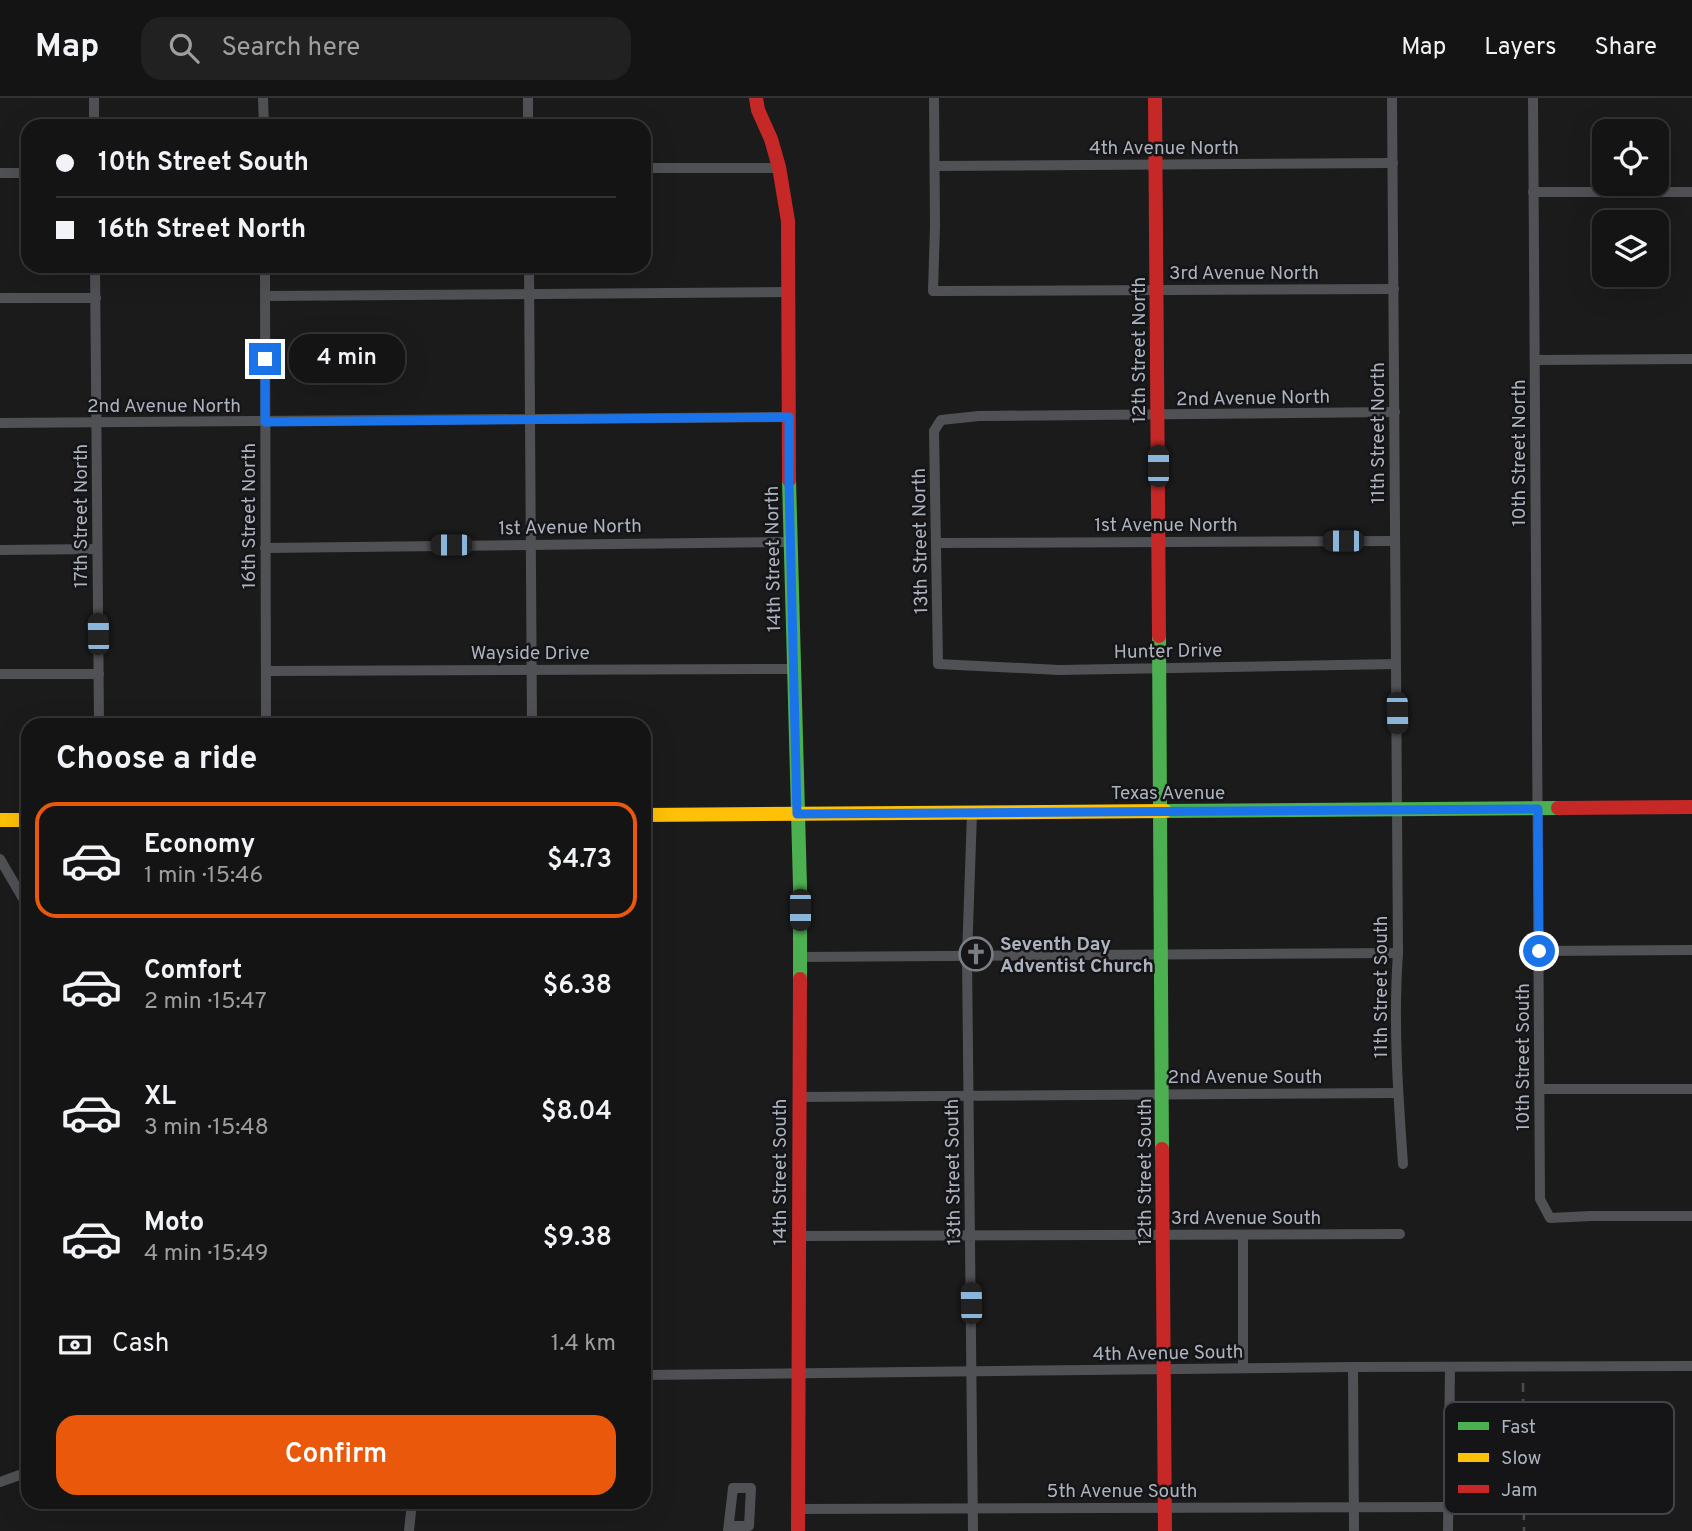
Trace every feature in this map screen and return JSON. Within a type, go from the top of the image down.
[{"type":"street","points":[[94,98],[94,119]]},
{"type":"street","points":[[263,98],[264,119]]},
{"type":"street","points":[[528,98],[528,119]]},
{"type":"street","name":"14th Street North","points":[[756,98],[780,168],[789,232],[789,417],[797,814]]},
{"type":"street","points":[[934,98],[934,166]]},
{"type":"street","name":"12th Street North","points":[[1155,98],[1160,812]]},
{"type":"street","name":"11th Street North","points":[[1392,98],[1397,810]]},
{"type":"street","name":"10th Street North","points":[[1533,98],[1538,809]]},
{"type":"street","name":"4th Avenue North","points":[[934,166],[1393,163]]},
{"type":"street","name":"3rd Avenue North","points":[[934,166],[933,291],[1394,289]]},
{"type":"street","points":[[651,168],[780,168]]},
{"type":"street","points":[[0,173],[21,173]]},
{"type":"street","points":[[1534,192],[1692,192]]},
{"type":"street","name":"17th Street North","points":[[95,273],[99,718]]},
{"type":"street","name":"16th Street North","points":[[265,273],[266,718]]},
{"type":"street","points":[[529,273],[532,718]]},
{"type":"street","points":[[265,296],[789,292]]},
{"type":"street","points":[[0,298],[96,298]]},
{"type":"street","points":[[1535,360],[1692,359]]},
{"type":"street","name":"2nd Avenue North","points":[[943,420],[979,416],[1395,412]]},
{"type":"street","name":"2nd Avenue North","points":[[0,424],[789,417]]},
{"type":"street","name":"13th Street North","points":[[940,664],[934,431],[943,420]]},
{"type":"street","name":"1st Avenue North","points":[[936,543],[1395,541]]},
{"type":"street","name":"1st Avenue North","points":[[265,548],[791,542]]},
{"type":"street","points":[[0,550],[97,549]]},
{"type":"street","name":"Hunter Drive","points":[[940,664],[1059,670],[1396,664]]},
{"type":"street","name":"Wayside Drive","points":[[266,671],[794,669]]},
{"type":"street","points":[[0,674],[99,674]]},
{"type":"street","name":"Texas Avenue","points":[[651,815],[1692,807]]},
{"type":"street","name":"10th Street South","points":[[1538,809],[1540,1199],[1550,1218],[1692,1216]]},
{"type":"street","name":"11th Street South","points":[[1397,810],[1398,1093],[1404,1164]]},
{"type":"street","name":"12th Street South","points":[[1160,812],[1165,1531]]},
{"type":"street","name":"13th Street South","points":[[972,813],[967,956],[973,1531]]},
{"type":"street","name":"14th Street South","points":[[797,814],[800,886],[797,1531]]},
{"type":"street","points":[[0,820],[21,820]]},
{"type":"street","points":[[0,859],[21,895]]},
{"type":"street","points":[[1539,951],[1692,950]]},
{"type":"street","points":[[799,957],[1398,953]]},
{"type":"street","points":[[1539,1089],[1692,1089]]},
{"type":"street","name":"2nd Avenue South","points":[[799,1097],[1398,1093]]},
{"type":"street","name":"3rd Avenue South","points":[[798,1236],[1400,1234]]},
{"type":"street","points":[[1243,1236],[1243,1368]]},
{"type":"street","name":"4th Avenue South","points":[[651,1375],[1692,1366]]},
{"type":"street","points":[[1353,1367],[1354,1531]]},
{"type":"street","points":[[1449,1402],[1450,1367]]},
{"type":"street","points":[[0,1482],[21,1474]]},
{"type":"street","points":[[728,1531],[733,1488],[751,1488],[749,1526],[735,1526],[736,1531]]},
{"type":"street","name":"5th Avenue South","points":[[797,1509],[1444,1507]]},
{"type":"street","points":[[409,1531],[411,1509]]},
{"type":"railway","points":[[1523,1383],[1523,1402]]},
{"type":"railway","points":[[1524,1514],[1524,1531]]},
{"type":"traffic: fast","points":[[789,480],[800,979]]},
{"type":"traffic: fast","points":[[1159,636],[1162,1149]]},
{"type":"traffic: fast","points":[[1165,811],[1558,808]]},
{"type":"traffic: slow","points":[[651,815],[1165,811]]},
{"type":"traffic: slow","points":[[0,820],[21,820]]},
{"type":"traffic: jam","points":[[756,98],[779,167],[788,221],[789,480]]},
{"type":"traffic: jam","points":[[1155,98],[1159,636]]},
{"type":"traffic: jam","points":[[1558,808],[1692,807]]},
{"type":"traffic: jam","points":[[798,1531],[800,979]]},
{"type":"traffic: jam","points":[[1162,1149],[1165,1531]]},
{"type":"place","name":"Seventh Day Adventist Church","points":[[976,954]]},
{"type":"route","points":[[265,359],[265,422],[789,417],[797,814],[1538,809],[1539,951]]}]
